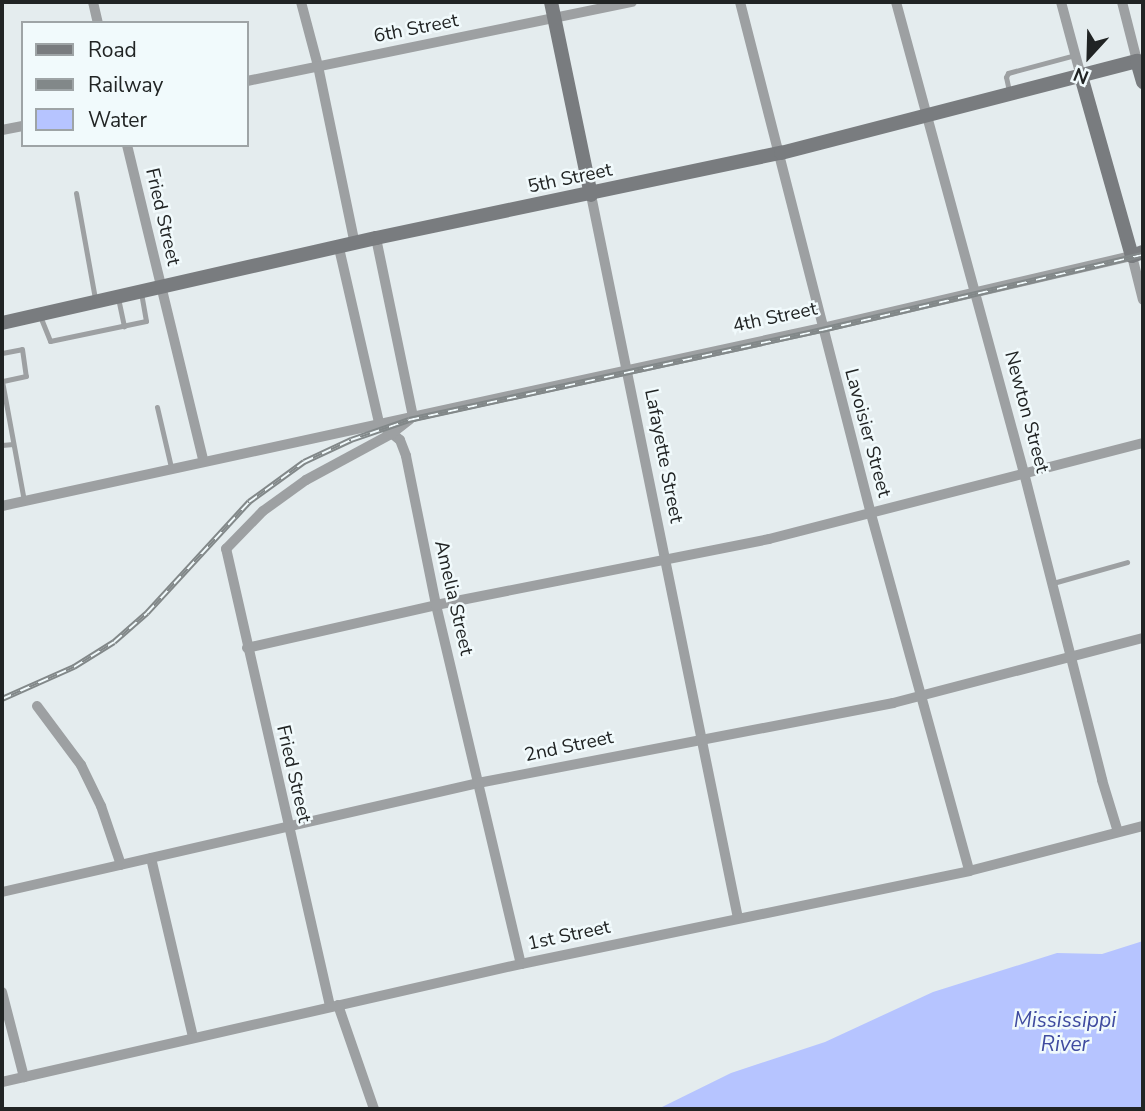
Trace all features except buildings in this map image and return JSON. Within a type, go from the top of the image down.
[{"type":"main road","name":"Lafayette Street","points":[[551,2],[591,195]]},
{"type":"main road","name":"5th Street","points":[[2,323],[376,239],[781,153],[1140,60]]},
{"type":"main road","points":[[1140,60],[1143,82]]},
{"type":"main road","points":[[1081,76],[1138,254]]},
{"type":"street","points":[[93,2],[98,21]]},
{"type":"street","points":[[301,2],[318,66],[355,244]]},
{"type":"street","name":"6th Street","points":[[248,81],[632,2]]},
{"type":"street","name":"Lavoisier Street","points":[[740,2],[781,153],[822,328],[871,514],[969,871]]},
{"type":"street","name":"Newton Street","points":[[896,2],[1118,832]]},
{"type":"street","points":[[1061,2],[1081,76]]},
{"type":"street","points":[[1122,2],[1140,60]]},
{"type":"street","points":[[2,130],[21,126]]},
{"type":"street","name":"Fried Street","points":[[127,147],[203,460]]},
{"type":"street","name":"Lafayette Street","points":[[591,195],[699,738],[738,918]]},
{"type":"street","points":[[376,239],[413,417],[391,434]]},
{"type":"street","points":[[339,248],[379,423]]},
{"type":"street","points":[[1138,254],[1143,300]]},
{"type":"street","name":"4th Street","points":[[2,506],[203,460],[822,328],[1138,254]]},
{"type":"street","name":"Amelia Street","points":[[379,423],[400,440],[406,456],[436,605],[521,964]]},
{"type":"street","name":"Fried Street","points":[[373,1109],[334,1006],[287,827],[226,549],[263,511],[306,480],[391,434]]},
{"type":"street","points":[[247,648],[436,605],[769,539],[1143,443]]},
{"type":"street","name":"2nd Street","points":[[2,892],[478,783],[921,696],[1143,638]]},
{"type":"street","points":[[37,706],[81,765],[101,806],[121,865]]},
{"type":"street","name":"1st Street","points":[[2,1082],[521,964],[969,871],[1143,826]]},
{"type":"street","points":[[151,858],[193,1037]]},
{"type":"street","points":[[2,992],[24,1077]]},
{"type":"lane","points":[[1010,94],[1006,77],[1008,73],[1075,55]]},
{"type":"lane","points":[[76,193],[96,302]]},
{"type":"lane","points":[[39,315],[50,341],[124,326],[146,321],[141,292]]},
{"type":"lane","points":[[118,297],[124,326]]},
{"type":"lane","points":[[2,353],[22,349],[26,376],[2,381],[24,500]]},
{"type":"lane","points":[[157,407],[172,467]]},
{"type":"lane","points":[[2,446],[13,443]]},
{"type":"lane","points":[[1052,583],[1127,562]]},
{"type":"water","name":"Mississippi River","points":[[1143,941],[1143,1109],[658,1109],[731,1073],[825,1042],[933,992],[1057,953],[1102,954]]},
{"type":"railway","points":[[2,699],[74,667],[114,642],[147,613],[249,502],[304,462],[351,440],[409,420],[822,330],[1143,255]]}]
